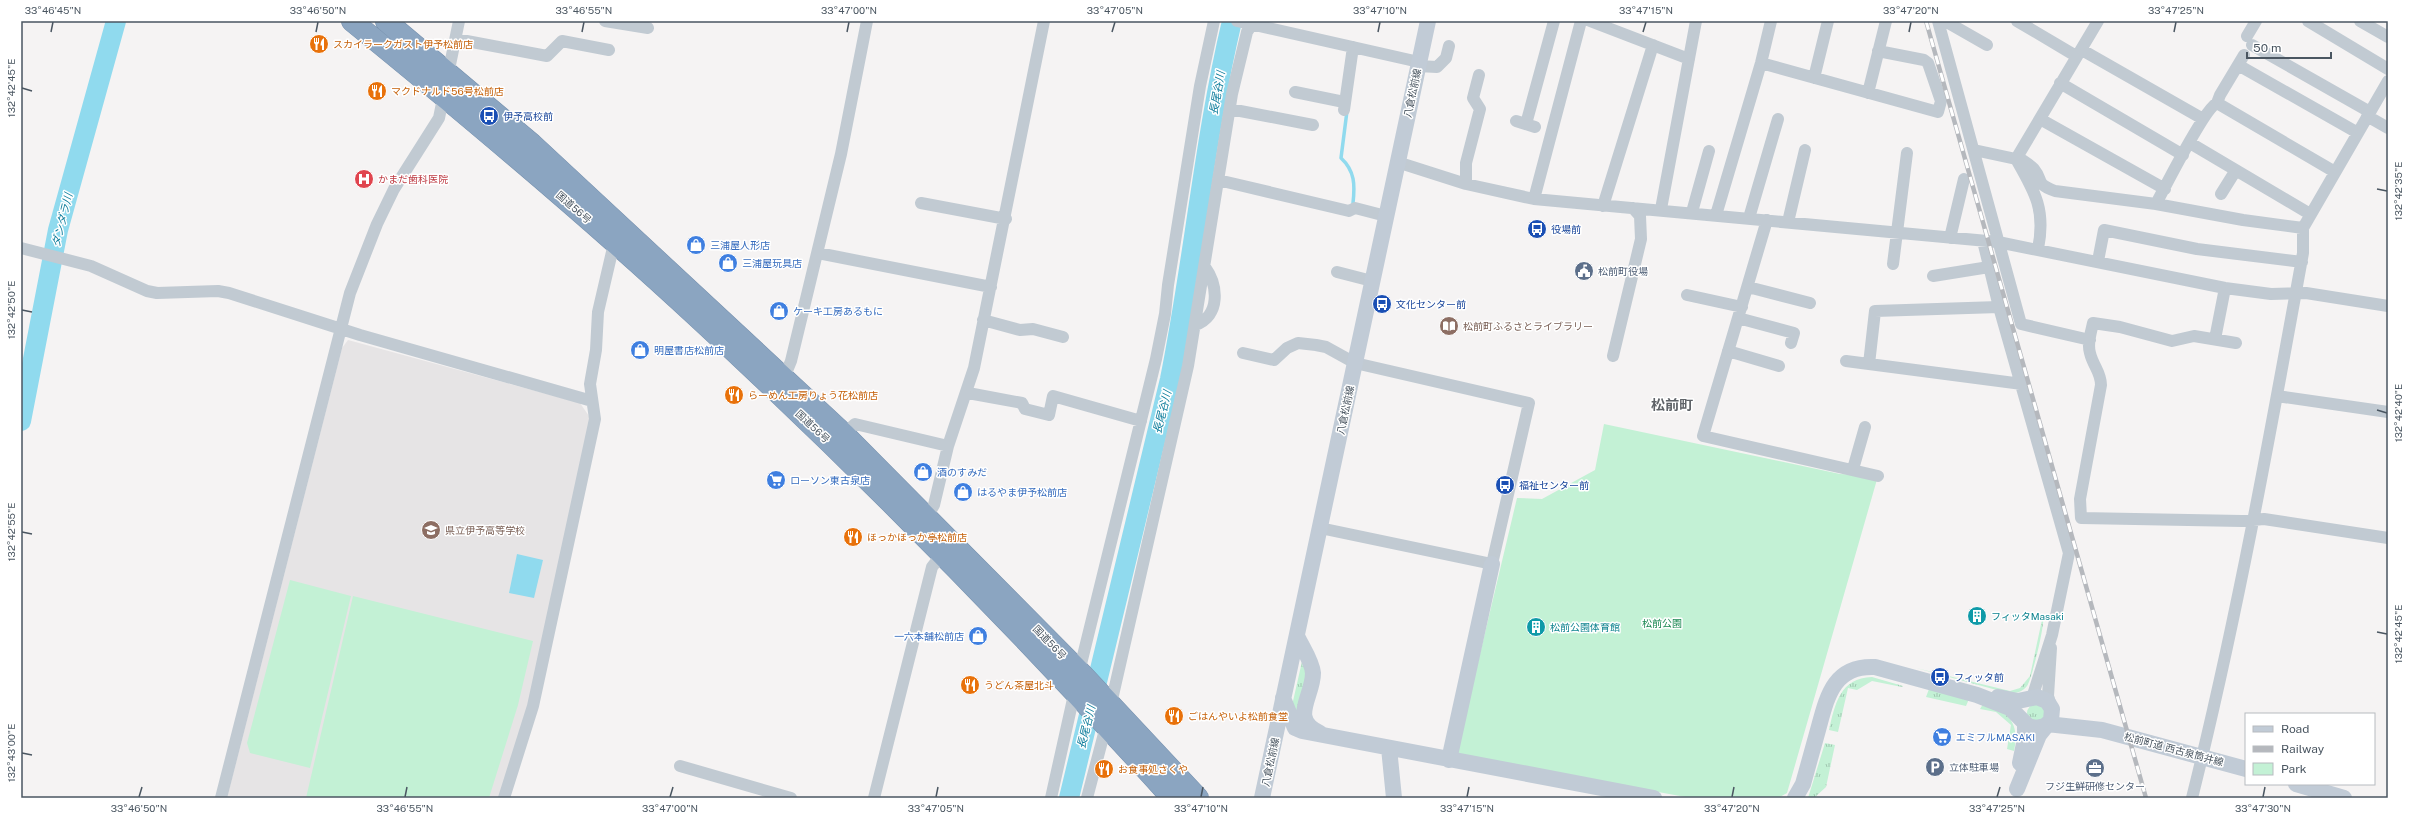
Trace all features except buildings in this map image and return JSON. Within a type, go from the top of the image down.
[{"type":"highway","name":"国道56号","points":[[352,21],[617,235],[781,385],[947,548],[1106,713],[1198,798]]},
{"type":"highway","name":"国道56号","points":[[386,21],[532,144],[617,235]]},
{"type":"highway","name":"国道56号","points":[[781,385],[844,434],[927,517],[947,548]]},
{"type":"highway","name":"国道56号","points":[[1106,713],[1172,798]]},
{"type":"street","points":[[221,798],[350,293],[377,224],[394,189],[440,118],[459,21]]},
{"type":"street","points":[[605,21],[629,23],[648,28]]},
{"type":"street","points":[[781,385],[818,253],[841,154],[867,21]]},
{"type":"street","points":[[927,517],[934,505],[948,446],[968,393],[1006,219],[1044,21]]},
{"type":"street","points":[[1051,798],[1165,314],[1168,285],[1200,86],[1214,21]]},
{"type":"street","name":"八倉松前線","points":[[1262,798],[1428,21]]},
{"type":"street","points":[[1526,124],[1554,21]]},
{"type":"street","points":[[1534,199],[1581,21]]},
{"type":"street","points":[[1590,21],[1689,59]]},
{"type":"street","points":[[1661,209],[1696,21]]},
{"type":"street","points":[[1716,215],[1761,63],[1771,21]]},
{"type":"street","points":[[1814,78],[1828,21]]},
{"type":"street","points":[[1868,92],[1886,21]]},
{"type":"street","points":[[1938,21],[2021,324],[2090,340]]},
{"type":"street","points":[[1945,21],[1987,45]]},
{"type":"street","points":[[2017,21],[2203,119]]},
{"type":"street","points":[[2017,158],[2098,21]]},
{"type":"street","points":[[2308,21],[2388,69]]},
{"type":"street","points":[[2360,21],[2388,37]]},
{"type":"street","points":[[1087,798],[1188,366],[1230,109],[1240,55],[1247,32],[1248,23],[1353,47],[1418,64],[1437,67],[1446,58],[1450,46]]},
{"type":"street","points":[[2250,30],[2388,128]]},
{"type":"street","points":[[456,39],[547,56],[562,41],[610,50]]},
{"type":"street","points":[[1603,206],[1653,45]]},
{"type":"street","points":[[1295,92],[1344,106],[1353,47]]},
{"type":"street","points":[[1761,63],[1938,112],[1941,101],[1928,63],[1924,60],[1878,51]]},
{"type":"street","points":[[2156,204],[2203,119],[2212,105],[2217,103],[2241,60],[2358,133]]},
{"type":"street","points":[[1466,184],[1466,164],[1480,108],[1473,98],[1479,75]]},
{"type":"street","points":[[2192,798],[2219,690],[2254,520],[2302,262],[2303,228],[2388,80]]},
{"type":"street","points":[[2060,83],[2183,155]]},
{"type":"street","points":[[2217,103],[2335,172]]},
{"type":"street","points":[[1230,109],[1313,125]]},
{"type":"street","points":[[2040,119],[2165,189]]},
{"type":"street","points":[[1749,218],[1778,120]]},
{"type":"street","points":[[2190,143],[2310,214]]},
{"type":"street","points":[[1788,222],[1806,150]]},
{"type":"street","points":[[1974,150],[2017,158],[2034,169],[2039,181],[2044,187],[2055,191],[2156,204],[2243,220],[2303,228]]},
{"type":"street","points":[[1692,212],[1708,151]]},
{"type":"street","points":[[1893,264],[1907,153]]},
{"type":"street","points":[[2017,158],[2034,193],[2042,216],[2042,228],[2038,249]]},
{"type":"street","points":[[1397,162],[1466,184],[1534,199],[1603,206],[1661,209],[1998,242],[2098,261],[2225,288],[2271,294],[2306,293],[2388,306]]},
{"type":"street","points":[[2221,194],[2236,170]]},
{"type":"street","points":[[1950,238],[1964,179]]},
{"type":"street","points":[[1218,180],[1349,210],[1355,208],[1386,216]]},
{"type":"street","points":[[921,204],[1006,219]]},
{"type":"street","points":[[1613,356],[1641,239],[1640,216],[1633,208]]},
{"type":"street","points":[[1767,220],[1703,436],[1853,469],[1878,476]]},
{"type":"street","points":[[2098,261],[2104,230],[2197,249],[2302,262]]},
{"type":"street","points":[[504,798],[533,706],[595,419],[590,384],[596,350],[598,312],[617,235]]},
{"type":"street","points":[[1983,241],[1999,307],[2069,553],[2052,635],[2030,698],[2021,709],[2025,739],[2016,793]]},
{"type":"street","points":[[21,248],[91,266],[147,291],[157,293],[218,291],[340,329],[592,401]]},
{"type":"street","points":[[818,253],[991,287]]},
{"type":"street","points":[[1932,276],[1989,267]]},
{"type":"street","points":[[1337,272],[1372,281]]},
{"type":"street","points":[[1748,287],[1810,303]]},
{"type":"street","points":[[2215,339],[2225,288]]},
{"type":"street","points":[[1687,295],[1740,312],[1794,332],[1791,343]]},
{"type":"street","points":[[1869,364],[1875,310],[1999,307]]},
{"type":"street","points":[[983,320],[1020,330],[1033,329],[1063,337]]},
{"type":"street","points":[[2236,343],[2194,336],[2172,341],[2120,327],[2093,323],[2090,340],[2090,355],[2101,376],[2101,386],[2080,499],[2081,518],[2264,519],[2388,538]]},
{"type":"street","points":[[1243,354],[1274,360],[1287,348],[1298,343],[1310,344],[1326,347],[1355,363],[1529,403],[1492,564],[1450,760]]},
{"type":"street","points":[[1728,351],[1779,366]]},
{"type":"street","points":[[1846,361],[2022,384]]},
{"type":"street","points":[[968,393],[1022,404],[1026,409],[1049,415],[1053,396],[1141,421]]},
{"type":"street","points":[[2277,396],[2388,412]]},
{"type":"street","points":[[844,434],[855,424],[948,446]]},
{"type":"street","points":[[1853,469],[1865,427]]},
{"type":"street","points":[[1320,528],[1492,564]]},
{"type":"street","points":[[874,798],[932,567],[947,548]]},
{"type":"street","points":[[2016,793],[2039,735],[2049,716],[2048,696],[2052,635]]},
{"type":"street","points":[[1297,636],[1313,674],[1304,714],[1306,722],[1310,728],[1324,734]]},
{"type":"street","points":[[1795,798],[1803,784],[1829,691],[1849,671],[1862,666],[1875,667],[1977,695],[2012,701],[2030,698],[2043,698],[2049,716]]},
{"type":"street","points":[[1977,695],[2010,708],[2023,721],[2036,728],[2049,716]]},
{"type":"street","points":[[1283,698],[1296,728],[1302,731],[1324,734],[1629,796],[1654,798]]},
{"type":"street","name":"松前町道 西古泉筒井線","points":[[2049,716],[2245,769]]},
{"type":"street","points":[[1389,748],[1394,798]]},
{"type":"street","points":[[680,766],[778,796],[791,798]]},
{"type":"street","points":[[2299,785],[2344,798]]},
{"type":"shaded area","name":"県立伊予高等学校","points":[[348,340],[580,403],[591,419],[529,705],[499,798],[227,798],[342,348]]},
{"type":"green space","name":"松前公園","points":[[1604,424],[1840,474],[1878,476],[1787,793],[1778,798],[1691,798],[1456,755],[1517,498],[1542,499],[1595,470]]},
{"type":"green space","points":[[290,580],[351,596],[310,768],[250,753],[247,743]]},
{"type":"green space","points":[[353,596],[533,641],[518,705],[489,798],[306,798]]},
{"type":"green space","points":[[2043,615],[2041,638],[2032,673],[2027,686],[2022,691],[2013,693],[2004,692],[1916,668],[2010,691],[2020,688],[2030,676]]},
{"type":"green space","points":[[1303,657],[1310,672],[1300,714],[1291,710]]},
{"type":"green space","points":[[1872,677],[1903,686],[1872,681],[1857,690],[1848,688],[1838,732],[1829,730],[1837,702],[1846,687],[1861,678]]},
{"type":"green space","points":[[1929,689],[1969,699],[1966,706],[1926,697]]},
{"type":"green space","points":[[1983,704],[2000,710],[2006,715],[2014,726],[2014,751],[2007,749],[2011,725],[1996,712],[1980,709]]},
{"type":"green space","points":[[2036,704],[2042,707],[2045,713],[2042,719],[2036,722],[2030,719],[2027,713],[2030,707]]},
{"type":"green space","points":[[1825,743],[1835,745],[1826,787],[1814,798],[1808,798]]},
{"type":"water","points":[[517,554],[543,560],[534,598],[509,593]]},
{"type":"waterway","name":"ダンダラ川","points":[[21,421],[58,230],[116,21]]},
{"type":"waterway","name":"長尾谷川","points":[[1069,798],[1170,379],[1186,289],[1206,155],[1222,65],[1232,21]]},
{"type":"waterway","points":[[1347,111],[1341,158],[1349,168],[1353,179],[1353,203]]},
{"type":"railway","points":[[1926,21],[2146,798]]},
{"type":"place","name":"スカイラークガスト伊予松前店","points":[[319,44]]},
{"type":"place","name":"マクドナルド56号松前店","points":[[377,91]]},
{"type":"place","name":"伊予高校前","points":[[489,116]]},
{"type":"place","name":"かまだ歯科医院","points":[[364,179]]},
{"type":"place","name":"役場前","points":[[1537,229]]},
{"type":"place","name":"三浦屋人形店","points":[[696,245]]},
{"type":"place","name":"三浦屋玩具店","points":[[728,263]]},
{"type":"place","name":"松前町役場","points":[[1584,271]]},
{"type":"place","name":"文化センター前","points":[[1382,304]]},
{"type":"place","name":"ケーキ工房あるもに","points":[[779,311]]},
{"type":"place","name":"松前町ふるさとライブラリー","points":[[1449,326]]},
{"type":"place","name":"明屋書店松前店","points":[[640,350]]},
{"type":"place","name":"らーめん工房りょう花松前店","points":[[734,395]]},
{"type":"place","name":"酒のすみだ","points":[[923,472]]},
{"type":"place","name":"ローソン東古泉店","points":[[776,480]]},
{"type":"place","name":"福祉センター前","points":[[1505,485]]},
{"type":"place","name":"はるやま伊予松前店","points":[[963,492]]},
{"type":"place","name":"県立伊予高等学校","points":[[431,530]]},
{"type":"place","name":"ほっかほっか亭松前店","points":[[853,537]]},
{"type":"place","name":"フィッタMasaki","points":[[1977,616]]},
{"type":"place","name":"松前公園体育館","points":[[1536,627]]},
{"type":"place","name":"一六本舗松前店","points":[[978,636]]},
{"type":"place","name":"フィッタ前","points":[[1940,677]]},
{"type":"place","name":"うどん茶屋北斗","points":[[970,685]]},
{"type":"place","name":"ごはんやいよ松前食堂","points":[[1174,716]]},
{"type":"place","name":"エミフルMASAKI","points":[[1942,737]]},
{"type":"place","name":"立体駐車場","points":[[1935,767]]},
{"type":"place","name":"フジ生鮮研修センター","points":[[2095,768]]},
{"type":"place","name":"お食事処さくや","points":[[1104,769]]},
{"type":"district","name":"松前町","points":[[1672,405]]}]
